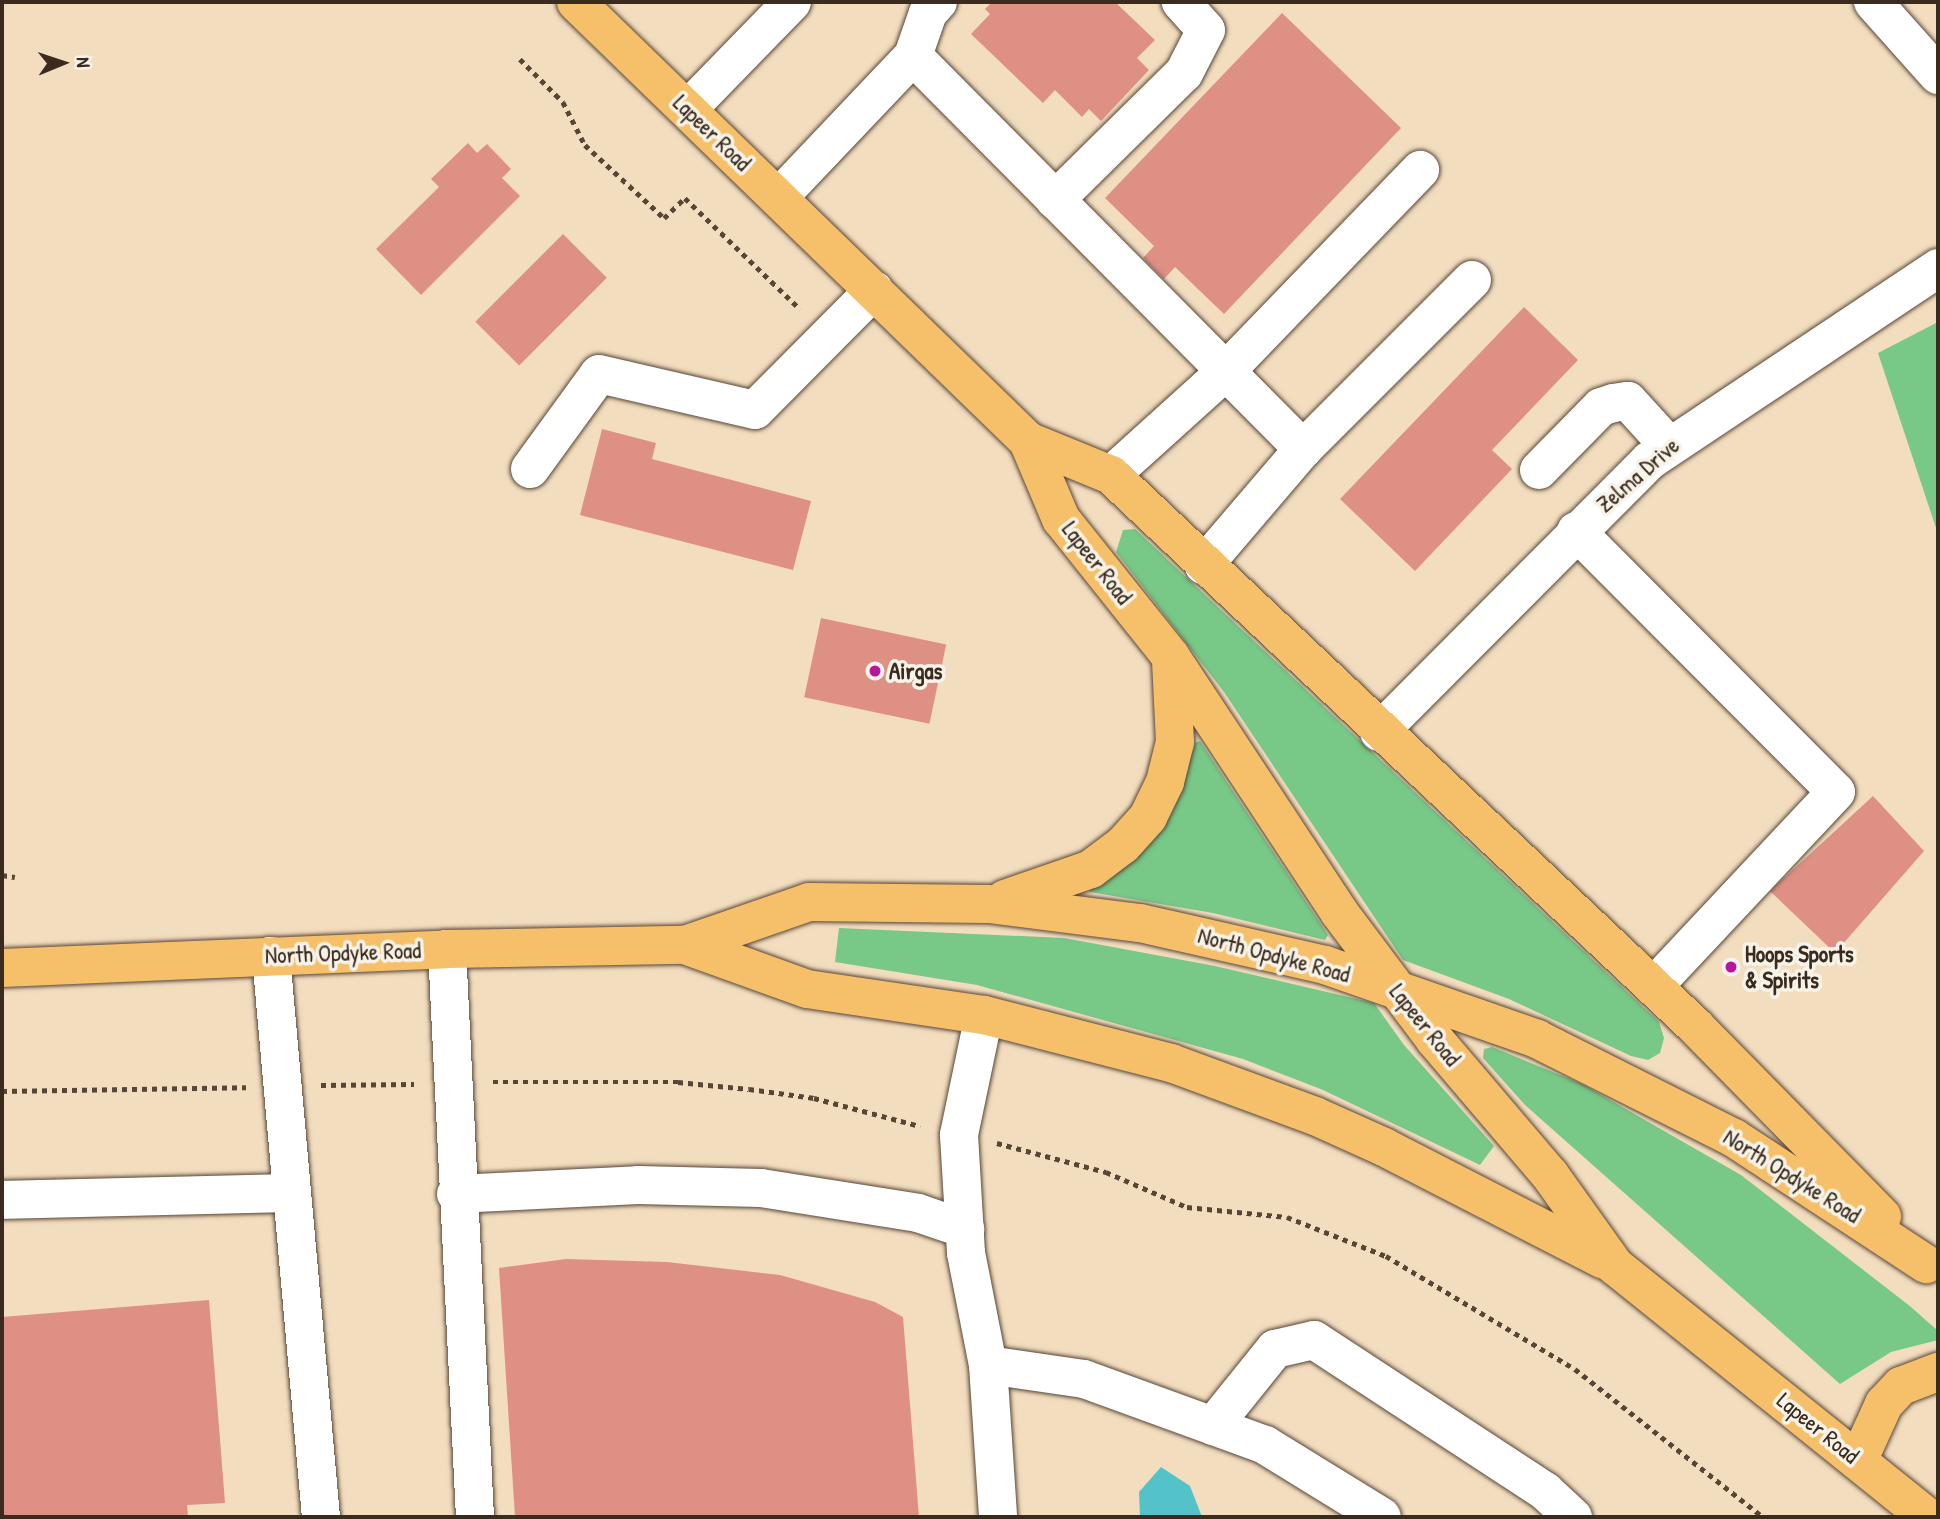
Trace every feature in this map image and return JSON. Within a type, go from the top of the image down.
[{"type":"main road","name":"Lapeer Road","points":[[576,2],[1028,441],[1111,475],[1787,1116],[1932,1269]]},
{"type":"main road","name":"Lapeer Road","points":[[1028,441],[1061,519],[1171,657],[1396,990],[1550,1175],[1615,1266],[1927,1517]]},
{"type":"main road","points":[[989,904],[1052,886],[1091,869],[1123,845],[1148,817],[1165,782],[1175,743],[1171,657]]},
{"type":"main road","name":"North Opdyke Road","points":[[2,968],[447,949],[685,945],[809,902],[989,904],[1140,923],[1259,947],[1396,990],[1537,1039],[1734,1138],[1932,1269]]},
{"type":"main road","name":"North Opdyke Road","points":[[685,945],[807,989],[984,1015],[1171,1063],[1315,1116],[1531,1220],[1615,1266]]},
{"type":"main road","points":[[1858,1461],[1884,1404],[1901,1386],[1938,1372]]},
{"type":"street","points":[[688,109],[792,2]]},
{"type":"street","points":[[779,197],[913,56],[928,13],[938,2]]},
{"type":"street","points":[[1055,200],[1184,74],[1206,30],[1181,2]]},
{"type":"street","points":[[1873,2],[1938,75]]},
{"type":"street","points":[[913,56],[1303,449]]},
{"type":"street","points":[[1111,475],[1225,372],[1420,170]]},
{"type":"street","name":"Zelma Drive","points":[[1379,732],[1576,531],[1668,445],[1938,268]]},
{"type":"street","points":[[1204,565],[1303,449],[1472,280]]},
{"type":"street","points":[[530,469],[599,374],[755,410],[874,290]]},
{"type":"street","points":[[1539,470],[1601,407],[1613,403],[1628,401],[1668,445]]},
{"type":"street","points":[[1576,531],[1836,792],[1653,987]]},
{"type":"street","points":[[447,949],[456,1194],[475,1517]]},
{"type":"street","points":[[271,956],[321,1517]]},
{"type":"street","points":[[984,1015],[959,1135],[965,1229],[988,1365],[998,1517]]},
{"type":"street","points":[[456,1194],[638,1185],[761,1188],[918,1213],[965,1229]]},
{"type":"street","points":[[2,1200],[292,1193]]},
{"type":"street","points":[[1213,1426],[1275,1349],[1314,1340],[1546,1492],[1573,1517]]},
{"type":"street","points":[[988,1365],[1084,1379],[1265,1445],[1382,1517]]},
{"type":"path","points":[[520,59],[563,102],[585,145],[664,218],[685,198],[828,336]]},
{"type":"path","points":[[2,875],[15,877]]},
{"type":"path","points":[[478,1082],[588,1080],[725,1086],[814,1098],[927,1128]]},
{"type":"path","points":[[315,1086],[425,1083]]},
{"type":"path","points":[[2,1091],[258,1086]]},
{"type":"path","points":[[992,1142],[1106,1172],[1186,1207],[1287,1217],[1386,1256],[1575,1368],[1763,1517]]},
{"type":"green space","points":[[1938,322],[1938,534],[1878,353]]},
{"type":"green space","points":[[1135,529],[1659,1022],[1664,1038],[1660,1053],[1648,1060],[1631,1056],[1509,999],[1403,960],[1224,692],[1116,552],[1123,530]]},
{"type":"green space","points":[[1200,741],[1328,935],[1325,940],[1213,913],[1090,892],[1088,887],[1134,859],[1154,839],[1170,816],[1195,743]]},
{"type":"green space","points":[[839,928],[1064,938],[1215,966],[1374,1003],[1404,1045],[1494,1146],[1480,1165],[1323,1090],[1243,1059],[977,985],[835,962]]},
{"type":"green space","points":[[1492,1047],[1582,1084],[1741,1175],[1911,1307],[1938,1331],[1938,1340],[1891,1352],[1840,1384],[1525,1105],[1483,1058],[1484,1049]]},
{"type":"water","points":[[1161,1467],[1190,1486],[1202,1517],[1140,1517],[1139,1492]]},
{"type":"building","points":[[992,2],[1115,2],[1155,40],[1137,58],[1149,70],[1101,121],[1089,109],[1082,117],[1055,90],[1043,103],[971,34],[990,14],[985,9]]},
{"type":"building","points":[[1282,13],[1401,128],[1224,314],[1175,267],[1164,279],[1143,258],[1154,246],[1105,198]]},
{"type":"building","points":[[468,143],[477,153],[487,144],[511,169],[502,178],[520,196],[421,295],[376,249],[439,187],[431,179]]},
{"type":"building","points":[[563,234],[607,278],[519,366],[475,322]]},
{"type":"building","points":[[1524,307],[1578,360],[1492,450],[1512,469],[1415,571],[1340,499]]},
{"type":"building","points":[[602,429],[656,443],[652,459],[811,501],[793,570],[580,515]]},
{"type":"building","name":"Airgas","points":[[821,618],[946,645],[929,724],[804,697]]},
{"type":"building","points":[[1873,796],[1924,851],[1835,953],[1770,891]]},
{"type":"building","points":[[566,1259],[667,1262],[780,1275],[875,1302],[903,1317],[919,1517],[515,1517],[499,1268]]},
{"type":"building","points":[[209,1300],[225,1503],[187,1505],[188,1517],[2,1517],[2,1317]]},
{"type":"place","name":"Airgas","points":[[875,671]]},
{"type":"place","name":"Hoops Sports & Spirits","points":[[1731,967]]}]
